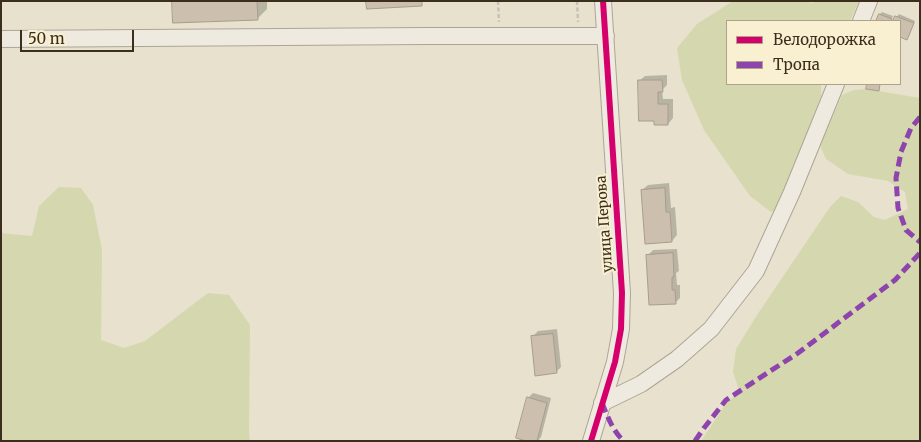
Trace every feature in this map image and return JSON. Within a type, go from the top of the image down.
[{"type":"street","name":"улица Перова","points":[[591,441],[617,354],[621,329],[622,294],[604,1]]},
{"type":"street","points":[[861,20],[869,1]]},
{"type":"street","points":[[1,39],[606,36]]},
{"type":"street","points":[[602,403],[641,384],[677,359],[711,329],[756,271],[792,192],[836,85]]},
{"type":"path","points":[[498,1],[500,36]]},
{"type":"path","points":[[577,1],[579,36]]},
{"type":"green space","points":[[733,1],[800,1],[813,3],[815,1],[859,1],[850,20],[726,20],[726,85],[821,85],[821,96],[778,209],[771,212],[750,196],[704,130],[682,80],[677,48],[697,24]]},
{"type":"green space","points":[[866,89],[920,98],[920,441],[701,441],[728,401],[740,393],[733,372],[736,349],[830,207],[841,196],[858,202],[874,217],[885,220],[908,209],[905,192],[888,181],[848,174],[826,159],[820,145],[842,95],[854,90]]},
{"type":"green space","points":[[59,187],[81,188],[93,205],[102,250],[101,340],[124,348],[145,341],[208,293],[229,295],[250,325],[250,441],[1,441],[1,233],[32,236],[39,206]]},
{"type":"building","points":[[172,1],[257,1],[258,20],[173,23]]},
{"type":"building","points":[[366,1],[422,1],[422,6],[367,9]]},
{"type":"building","points":[[879,14],[892,19],[892,20],[876,20]]},
{"type":"building","points":[[895,16],[914,23],[907,40],[901,37],[901,20],[893,20]]},
{"type":"building","points":[[638,80],[662,80],[663,92],[658,92],[658,104],[668,104],[668,125],[654,125],[654,121],[639,121]]},
{"type":"building","points":[[867,85],[880,85],[879,91],[866,89]]},
{"type":"building","points":[[665,188],[666,212],[670,212],[672,242],[645,244],[641,190]]},
{"type":"building","points":[[673,253],[674,277],[672,277],[672,290],[675,290],[676,304],[649,305],[646,255]]},
{"type":"building","points":[[553,334],[557,373],[535,376],[531,336]]},
{"type":"building","points":[[527,397],[547,403],[537,441],[526,441],[516,438]]},
{"type":"marked path","points":[[920,117],[911,128],[901,152],[896,178],[898,208],[906,230],[920,242]]},
{"type":"marked path","points":[[695,441],[726,400],[798,353],[895,280],[920,253]]},
{"type":"marked path","points":[[602,403],[608,418],[624,441]]},
{"type":"cycle path","points":[[591,441],[615,362],[621,329],[622,293],[603,1]]}]
